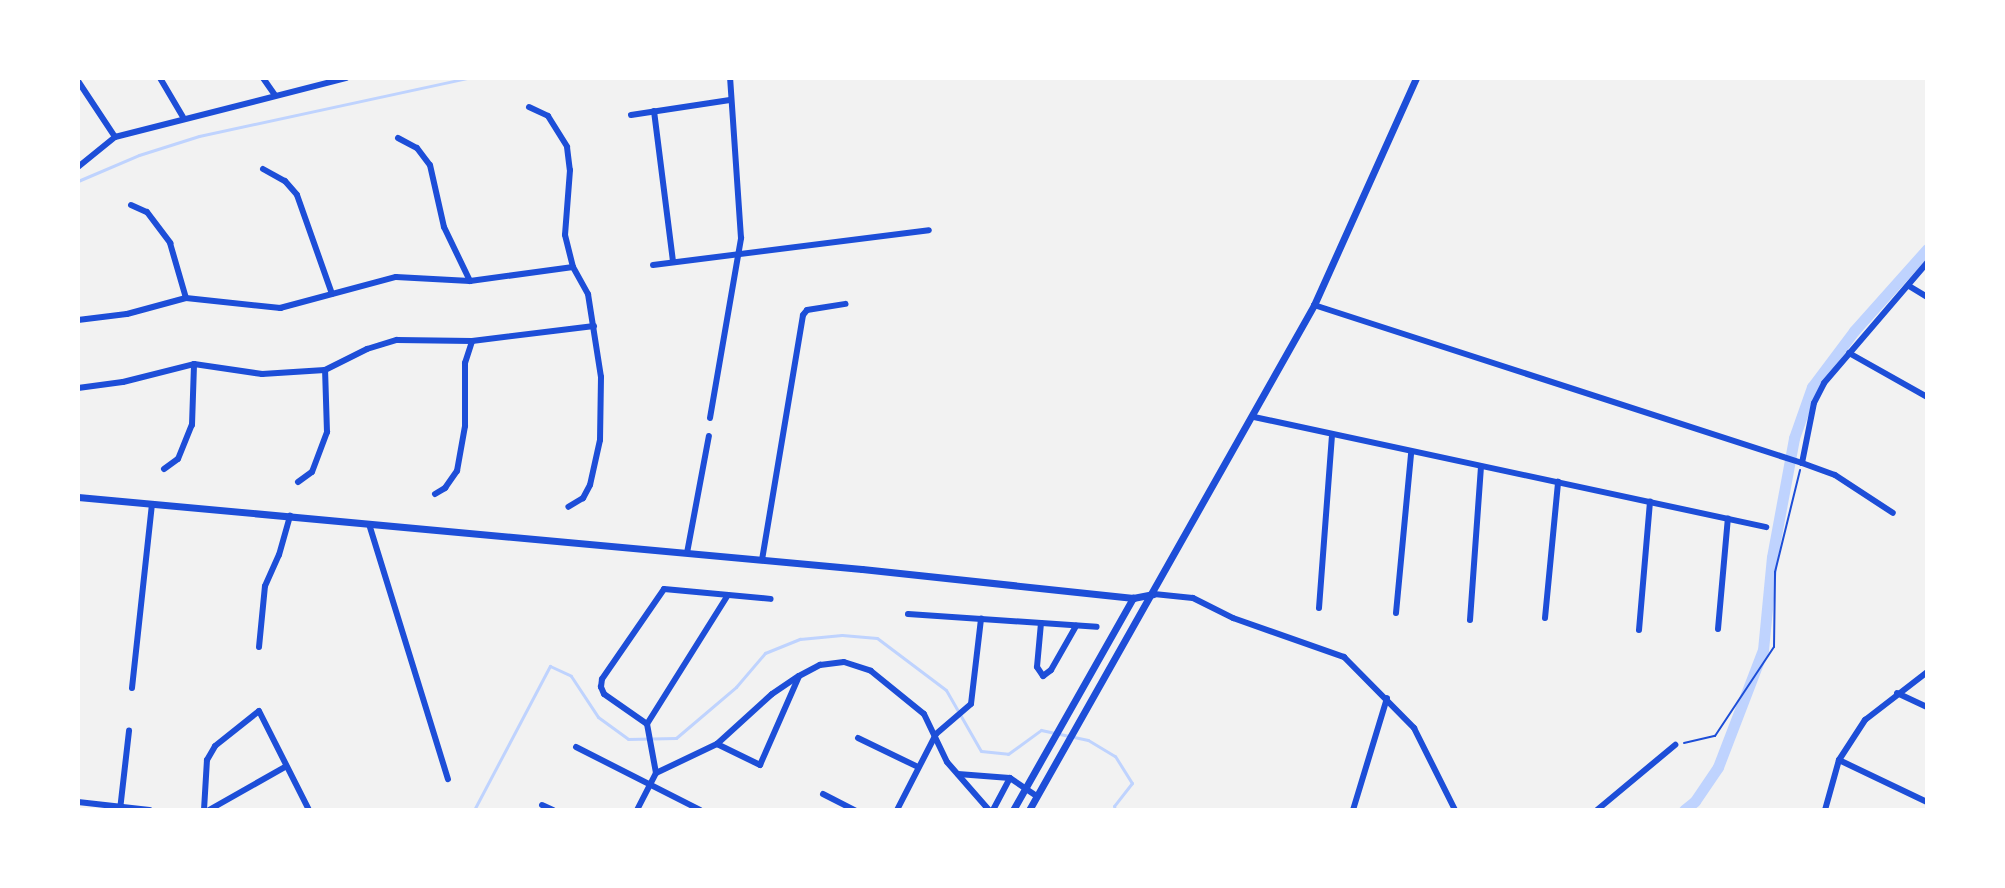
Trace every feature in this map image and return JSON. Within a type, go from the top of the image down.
[{"type":"street","points":[[160,78],[183,117]]},
{"type":"street","points":[[263,78],[275,95]]},
{"type":"street","points":[[78,167],[115,137],[342,78]]},
{"type":"street","points":[[710,418],[741,238],[730,78]]},
{"type":"street","points":[[1029,810],[1254,417],[1314,305],[1416,78]]},
{"type":"street","points":[[78,81],[115,137]]},
{"type":"street","points":[[631,115],[730,100]]},
{"type":"street","points":[[529,107],[548,116],[567,147],[570,170],[565,235],[573,267],[588,294],[601,377],[600,440],[590,485],[583,498],[568,507]]},
{"type":"street","points":[[654,111],[673,262]]},
{"type":"street","points":[[398,138],[417,148],[430,165],[444,227],[470,281]]},
{"type":"street","points":[[263,169],[285,181],[297,195],[332,294]]},
{"type":"street","points":[[131,205],[147,212],[170,243],[186,298]]},
{"type":"street","points":[[653,265],[929,230]]},
{"type":"street","points":[[1800,463],[1814,403],[1824,383],[1927,263]]},
{"type":"street","points":[[78,320],[127,314],[186,298],[280,308],[396,277],[470,281],[573,267]]},
{"type":"street","points":[[1909,286],[1927,297]]},
{"type":"street","points":[[762,560],[803,315],[807,310],[846,304]]},
{"type":"street","points":[[1314,305],[1835,475],[1893,513]]},
{"type":"street","points":[[78,388],[123,382],[194,364],[262,374],[325,370],[367,349],[397,340],[472,341],[594,326]]},
{"type":"street","points":[[435,494],[445,488],[457,471],[465,426],[465,363],[472,341]]},
{"type":"street","points":[[1849,353],[1927,397]]},
{"type":"street","points":[[164,469],[178,459],[192,425],[194,364]]},
{"type":"street","points":[[298,482],[312,472],[327,432],[325,370]]},
{"type":"street","points":[[1254,417],[1332,437],[1766,527]]},
{"type":"street","points":[[687,553],[709,436]]},
{"type":"street","points":[[1319,608],[1332,437]]},
{"type":"street","points":[[1396,613],[1411,453]]},
{"type":"street","points":[[1470,620],[1481,467]]},
{"type":"street","points":[[1545,618],[1558,482]]},
{"type":"street","points":[[78,497],[762,560],[1133,598],[1154,594],[1193,598],[1233,618],[1344,657],[1414,728],[1455,810]]},
{"type":"street","points":[[1639,630],[1650,501]]},
{"type":"street","points":[[132,688],[152,504]]},
{"type":"street","points":[[259,647],[265,586],[279,555],[290,516]]},
{"type":"street","points":[[1718,629],[1728,518]]},
{"type":"street","points":[[369,524],[448,779]]},
{"type":"street","points":[[656,773],[648,728],[604,694],[602,679],[664,589],[771,599]]},
{"type":"street","points":[[648,728],[728,595]]},
{"type":"street","points":[[1013,810],[1133,598]]},
{"type":"street","points":[[908,614],[1097,627]]},
{"type":"street","points":[[897,810],[936,734],[967,709],[973,699],[981,619]]},
{"type":"street","points":[[1041,623],[1037,667],[1043,676],[1051,670],[1076,626]]},
{"type":"street","points":[[637,810],[656,773],[717,744],[772,694],[799,676],[820,665],[844,662],[871,671],[924,714],[936,734],[941,752],[991,810],[1010,778]]},
{"type":"street","points":[[1825,810],[1839,760],[1865,720],[1927,672]]},
{"type":"street","points":[[717,744],[760,765],[799,676]]},
{"type":"street","points":[[1897,693],[1927,707]]},
{"type":"street","points":[[1353,810],[1387,698]]},
{"type":"street","points":[[285,767],[206,810],[207,760],[215,746],[259,711],[309,810]]},
{"type":"street","points":[[120,808],[129,731]]},
{"type":"street","points":[[858,738],[918,767]]},
{"type":"street","points":[[1597,810],[1675,745]]},
{"type":"street","points":[[576,747],[700,810]]},
{"type":"street","points":[[1839,760],[1927,802]]},
{"type":"street","points":[[958,774],[1010,778],[1027,786],[1037,796]]},
{"type":"street","points":[[823,794],[855,810]]},
{"type":"street","points":[[78,802],[150,810]]},
{"type":"street","points":[[542,805],[553,810]]},
{"type":"path","points":[[1675,745],[1715,736],[1774,647],[1775,572],[1800,463]]},
{"type":"waterway","points":[[78,181],[139,155],[199,136],[467,78]]},
{"type":"waterway","points":[[1684,810],[1695,801],[1718,767],[1763,650],[1772,557],[1794,438],[1812,387],[1854,331],[1927,249]]},
{"type":"waterway","points":[[474,810],[550,666],[571,676],[598,717],[628,739],[676,738],[736,687],[765,653],[800,639],[842,635],[877,638],[946,690],[981,751],[1008,754],[1041,730],[1088,740],[1115,756],[1132,783],[1114,806],[1115,810]]}]
